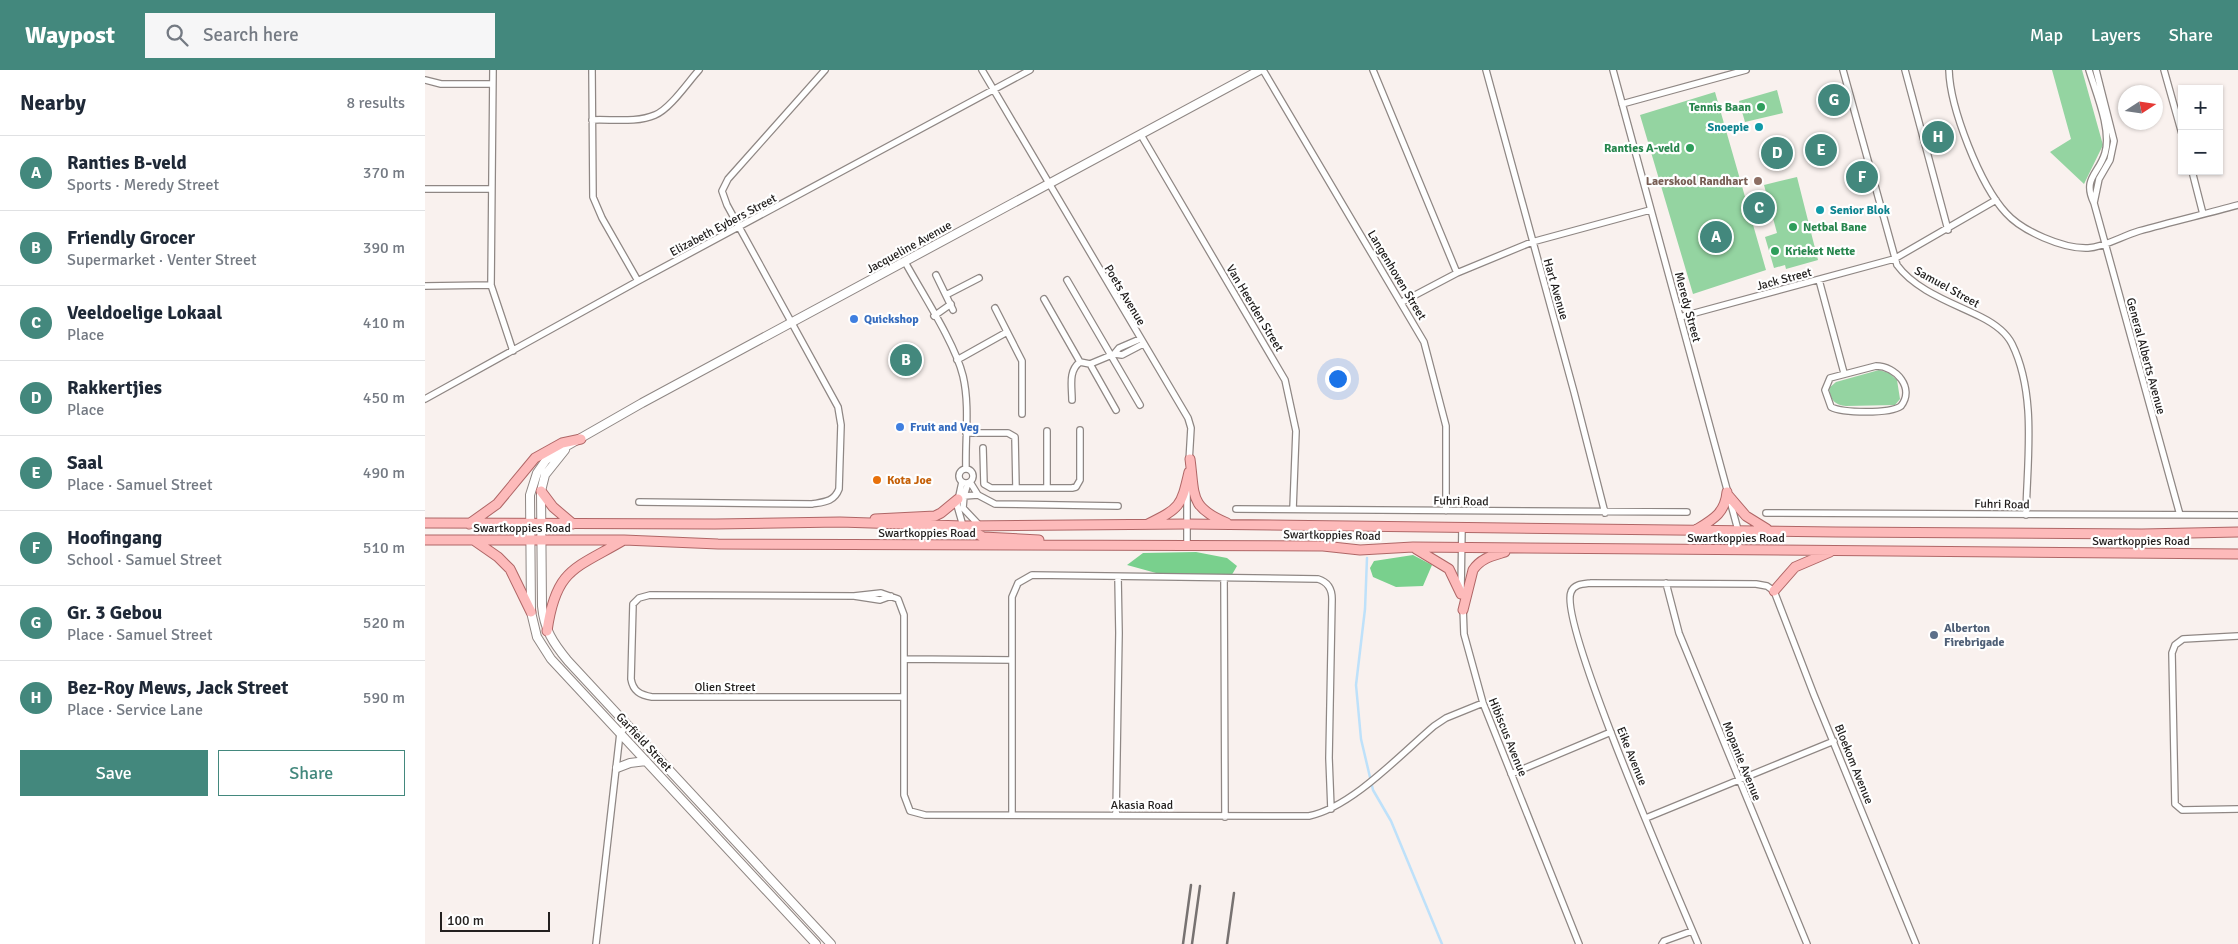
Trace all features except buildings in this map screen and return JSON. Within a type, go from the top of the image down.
[{"type":"main road","points":[[469,524],[497,504],[535,458],[562,443],[581,439]]},
{"type":"main road","points":[[1190,458],[1197,505],[1210,516],[1230,525]]},
{"type":"main road","points":[[1146,525],[1169,513],[1181,502],[1189,472]]},
{"type":"main road","points":[[541,491],[553,507],[573,524]]},
{"type":"main road","points":[[1694,531],[1720,513],[1725,505],[1728,493]]},
{"type":"main road","points":[[1728,493],[1745,516],[1772,531]]},
{"type":"main road","points":[[840,522],[935,516],[941,514],[961,498]]},
{"type":"main road","name":"Swartkoppies Road","points":[[425,523],[840,522],[963,526],[1187,524],[1694,531],[2142,534],[2238,532]]},
{"type":"main road","points":[[963,526],[983,537],[1025,538],[1051,545]]},
{"type":"main road","name":"Swartkoppies Road","points":[[425,540],[624,540],[718,544],[1323,546],[1360,550],[1413,547],[1510,550],[1838,550],[2238,554]]},
{"type":"main road","points":[[547,631],[552,603],[557,590],[567,575],[578,565],[624,540]]},
{"type":"main road","points":[[475,541],[498,557],[510,569],[531,612]]},
{"type":"main road","points":[[1413,547],[1446,566],[1461,594]]},
{"type":"main road","points":[[1463,610],[1473,570],[1485,558],[1510,550]]},
{"type":"main road","points":[[1774,591],[1802,563],[1838,550]]},
{"type":"street","points":[[493,70],[491,285],[513,351]]},
{"type":"street","points":[[592,70],[593,196],[602,218],[638,281]]},
{"type":"street","points":[[592,120],[638,118],[655,115],[667,106],[699,70]]},
{"type":"street","points":[[639,502],[812,504],[823,503],[835,498],[840,481],[840,414],[834,398],[725,201],[722,191],[725,184],[825,70]]},
{"type":"street","name":"Poets Avenue","points":[[982,70],[1189,422],[1190,458],[1187,547]]},
{"type":"street","name":"Elizabeth Eybers Street","points":[[425,399],[638,281],[1031,70]]},
{"type":"street","name":"Jacqueline Avenue","points":[[529,523],[530,495],[537,473],[553,454],[642,403],[793,324],[1261,70]]},
{"type":"street","name":"Langenhoven Street","points":[[1261,70],[1402,302],[1428,351],[1442,407],[1447,442],[1446,511]]},
{"type":"street","points":[[1373,70],[1457,274]]},
{"type":"street","name":"Hart Avenue","points":[[1486,70],[1575,392],[1605,513]]},
{"type":"street","name":"Meredy Street","points":[[1613,70],[1728,493],[1737,530],[1739,551]]},
{"type":"street","points":[[1622,104],[1746,70]]},
{"type":"street","name":"Samuel Street","points":[[1843,70],[1897,265],[1908,278],[1931,292],[1987,320],[2012,344],[2023,381],[2027,405],[2026,515]]},
{"type":"street","points":[[1905,70],[1948,230]]},
{"type":"street","points":[[1949,70],[1949,88],[1959,124],[1996,200],[2007,214],[2032,233],[2086,248],[2137,232],[2238,205]]},
{"type":"street","points":[[2165,70],[2181,130]]},
{"type":"street","name":"General Alberts Avenue","points":[[2093,71],[2107,139],[2105,155],[2094,173],[2090,184],[2090,194],[2107,242],[2180,515]]},
{"type":"street","points":[[425,80],[441,84],[492,84]]},
{"type":"street","name":"Van Heerden Street","points":[[1141,135],[1285,380],[1297,431],[1293,509]]},
{"type":"street","points":[[2193,175],[2203,214]]},
{"type":"street","points":[[425,189],[491,189]]},
{"type":"street","name":"Jack Street","points":[[1681,317],[1895,259],[1948,230],[1996,200]]},
{"type":"street","points":[[1402,302],[1457,274],[1532,242],[1650,210]]},
{"type":"street","points":[[905,262],[957,360],[965,388],[966,469]]},
{"type":"street","points":[[934,316],[952,307],[936,275]]},
{"type":"street","points":[[946,295],[979,278]]},
{"type":"street","points":[[1067,280],[1141,405]]},
{"type":"street","points":[[1819,280],[1844,373]]},
{"type":"street","points":[[425,286],[491,285]]},
{"type":"street","points":[[1044,299],[1081,362]]},
{"type":"street","points":[[995,308],[1023,365],[1022,414]]},
{"type":"street","points":[[957,360],[1007,332]]},
{"type":"street","points":[[1072,400],[1072,374],[1074,366],[1081,362],[1089,364],[1113,355],[1122,354],[1142,342]]},
{"type":"street","points":[[1089,364],[1116,410]]},
{"type":"street","points":[[1876,366],[1891,369],[1904,383],[1905,402],[1898,409],[1889,411],[1835,409],[1827,401],[1825,390],[1830,378],[1844,373],[1876,366]]},
{"type":"street","points":[[1047,430],[1047,488]]},
{"type":"street","points":[[983,448],[984,484],[991,488],[1072,488],[1079,484],[1080,430]]},
{"type":"street","points":[[966,433],[1008,433],[1015,437],[1016,488]]},
{"type":"street","name":"Jacqueline Avenue","points":[[547,631],[542,606],[541,491],[549,468],[570,445]]},
{"type":"street","points":[[966,469],[959,474],[978,495],[995,504],[1118,506]]},
{"type":"street","points":[[963,526],[957,505],[967,482],[973,475],[971,470],[966,469]]},
{"type":"street","points":[[961,498],[978,495]]},
{"type":"street","points":[[961,498],[963,508],[980,526]]},
{"type":"street","name":"Fuhri Road","points":[[1236,509],[1605,513],[1687,512]]},
{"type":"street","name":"Fuhri Road","points":[[1765,513],[2238,515]]},
{"type":"street","name":"Garfield Street","points":[[529,523],[531,612],[537,637],[551,659],[816,944]]},
{"type":"street","name":"Hibiscus Avenue","points":[[1462,527],[1461,594],[1465,634],[1483,703],[1579,944]]},
{"type":"street","points":[[1012,815],[1013,590],[1020,581],[1032,575],[1320,579],[1329,587],[1332,599],[1329,758],[1331,809]]},
{"type":"street","points":[[1116,815],[1119,672],[1118,577]]},
{"type":"street","points":[[1224,579],[1225,817]]},
{"type":"street","name":"Eike Avenue","points":[[1666,583],[1591,583],[1574,588],[1570,598],[1570,606],[1589,675],[1698,944]]},
{"type":"street","points":[[1666,583],[1756,584],[1767,586],[1774,591]]},
{"type":"street","name":"Mopanie Avenue","points":[[1666,583],[1679,633],[1807,944]]},
{"type":"street","name":"Bloekom Avenue","points":[[1774,591],[1915,944]]},
{"type":"street","name":"Olien Street","points":[[903,697],[662,697],[641,694],[634,689],[631,679],[633,604],[639,598],[650,595],[855,596],[865,600],[880,600],[891,596],[898,599],[903,607],[905,659]]},
{"type":"street","name":"Garfield Street","points":[[547,631],[556,647],[831,944]]},
{"type":"street","points":[[2238,636],[2183,639],[2175,645],[2172,653],[2175,804],[2182,810],[2238,809]]},
{"type":"street","points":[[903,697],[905,659],[1012,660]]},
{"type":"street","name":"Akasia Road","points":[[903,697],[904,795],[907,808],[914,814],[925,815],[1296,817],[1320,813],[1331,809],[1375,777],[1434,726],[1446,718],[1483,703]]},
{"type":"street","points":[[596,944],[620,733],[628,725]]},
{"type":"street","points":[[1511,774],[1611,732]]},
{"type":"street","points":[[1646,818],[1834,741]]},
{"type":"street","points":[[617,768],[630,763],[646,761]]},
{"type":"street","points":[[733,855],[740,847]]},
{"type":"street","points":[[1662,944],[1664,941],[1692,930]]},
{"type":"green space","points":[[2052,70],[2082,70],[2103,145],[2084,184],[2050,152],[2071,139]]},
{"type":"green space","name":"Tennis Baan","points":[[1777,90],[1783,113],[1745,122],[1739,101]]},
{"type":"green space","points":[[1715,92],[1766,270],[1693,294],[1640,115]]},
{"type":"green space","name":"Netbal Bane","points":[[1797,177],[1818,260],[1786,269],[1785,265],[1774,268],[1765,237],[1777,233],[1764,185]]},
{"type":"green space","points":[[1879,370],[1889,373],[1897,380],[1900,399],[1895,405],[1846,406],[1836,403],[1832,399],[1829,388],[1836,382]]},
{"type":"green space","points":[[1196,552],[1227,558],[1237,566],[1230,578],[1167,576],[1127,565],[1143,553]]},
{"type":"green space","points":[[1413,555],[1432,565],[1423,586],[1396,587],[1373,577],[1370,568],[1374,561]]},
{"type":"waterway","points":[[1367,558],[1365,609],[1356,685],[1361,739],[1373,790],[1391,821],[1442,944]]},
{"type":"railway","points":[[1183,944],[1191,885]]},
{"type":"railway","points":[[1192,944],[1200,886]]},
{"type":"railway","points":[[1227,944],[1234,893]]},
{"type":"place","name":"Gr. 3 Gebou","points":[[1834,100]]},
{"type":"place","name":"Tennis Baan","points":[[1761,107]]},
{"type":"place","name":"Snoepie","points":[[1759,127]]},
{"type":"place","name":"Bez-Roy Mews, Jack Street","points":[[1938,137]]},
{"type":"place","name":"Ranties A-veld","points":[[1690,148]]},
{"type":"place","name":"Saal","points":[[1821,150]]},
{"type":"place","name":"Rakkertjies","points":[[1777,153]]},
{"type":"place","name":"Hoofingang","points":[[1862,177]]},
{"type":"place","name":"Laerskool Randhart","points":[[1758,181]]},
{"type":"place","name":"Veeldoelige Lokaal","points":[[1759,208]]},
{"type":"place","name":"Senior Blok","points":[[1820,210]]},
{"type":"place","name":"Netbal Bane","points":[[1793,227]]},
{"type":"place","name":"Ranties B-veld","points":[[1716,237]]},
{"type":"place","name":"Krieket Nette","points":[[1775,251]]},
{"type":"place","name":"Quickshop","points":[[854,319]]},
{"type":"place","name":"Friendly Grocer","points":[[906,360]]},
{"type":"place","name":"Fruit and Veg","points":[[900,427]]},
{"type":"place","name":"Kota Joe","points":[[877,480]]},
{"type":"place","name":"Alberton Firebrigade","points":[[1934,635]]}]
